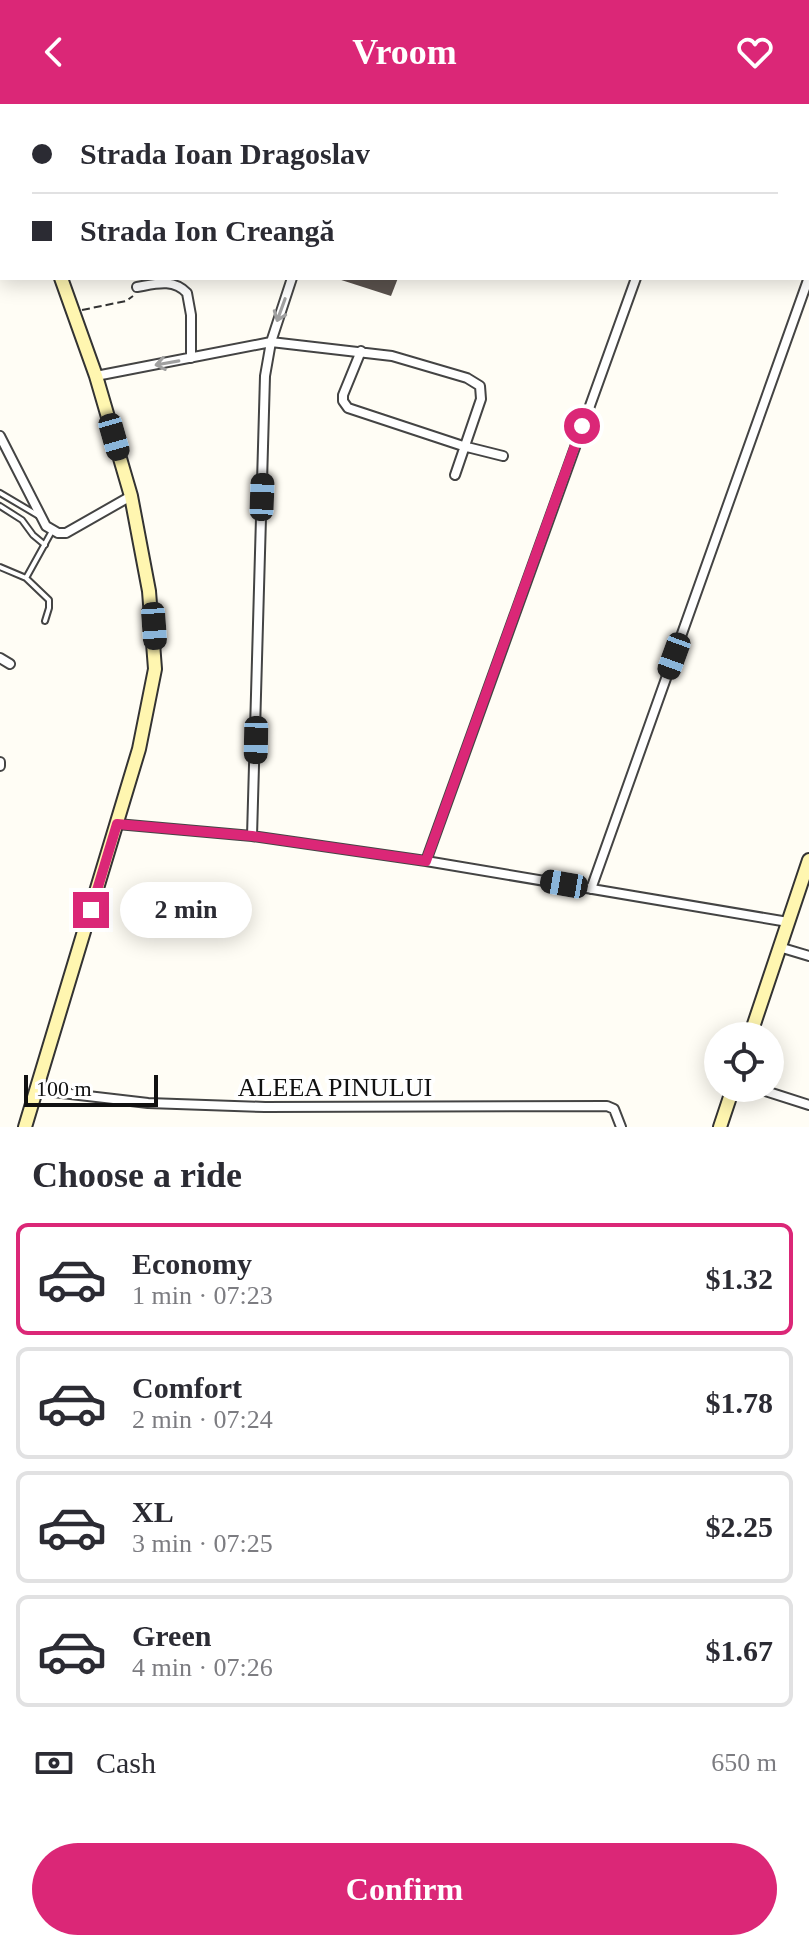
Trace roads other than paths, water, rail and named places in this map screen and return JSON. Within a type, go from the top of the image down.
[{"type":"main road","points":[[25,1127],[117,824],[142,735],[155,669],[151,603],[131,496],[96,376],[62,280]]},
{"type":"main road","points":[[755,1022],[809,860]]},
{"type":"main road","points":[[720,1127],[728,1102]]},
{"type":"street","points":[[252,836],[265,376],[271,342],[291,280]]},
{"type":"street","points":[[426,861],[635,280]]},
{"type":"street","points":[[591,889],[808,280]]},
{"type":"street","points":[[137,287],[171,283],[187,293],[191,315],[191,358]]},
{"type":"street","points":[[96,376],[271,342],[392,356],[467,378],[480,386],[481,399],[455,475]]},
{"type":"street","points":[[361,351],[343,395],[348,408],[503,456]]},
{"type":"street","points":[[0,436],[52,531],[66,533],[131,496]]},
{"type":"street","points":[[0,658],[10,664]]},
{"type":"street","points":[[117,824],[252,836],[426,861],[788,922]]},
{"type":"street","points":[[779,947],[809,956]]},
{"type":"street","name":"ALEEA PINULUI","points":[[36,1090],[148,1103],[251,1107],[607,1106],[614,1109],[621,1127]]},
{"type":"street","points":[[784,1097],[809,1105]]},
{"type":"lane","points":[[0,493],[42,517]]},
{"type":"lane","points":[[0,506],[22,520],[45,545]]},
{"type":"lane","points":[[26,578],[52,531]]},
{"type":"lane","points":[[0,567],[26,578],[49,600],[45,621]]}]
